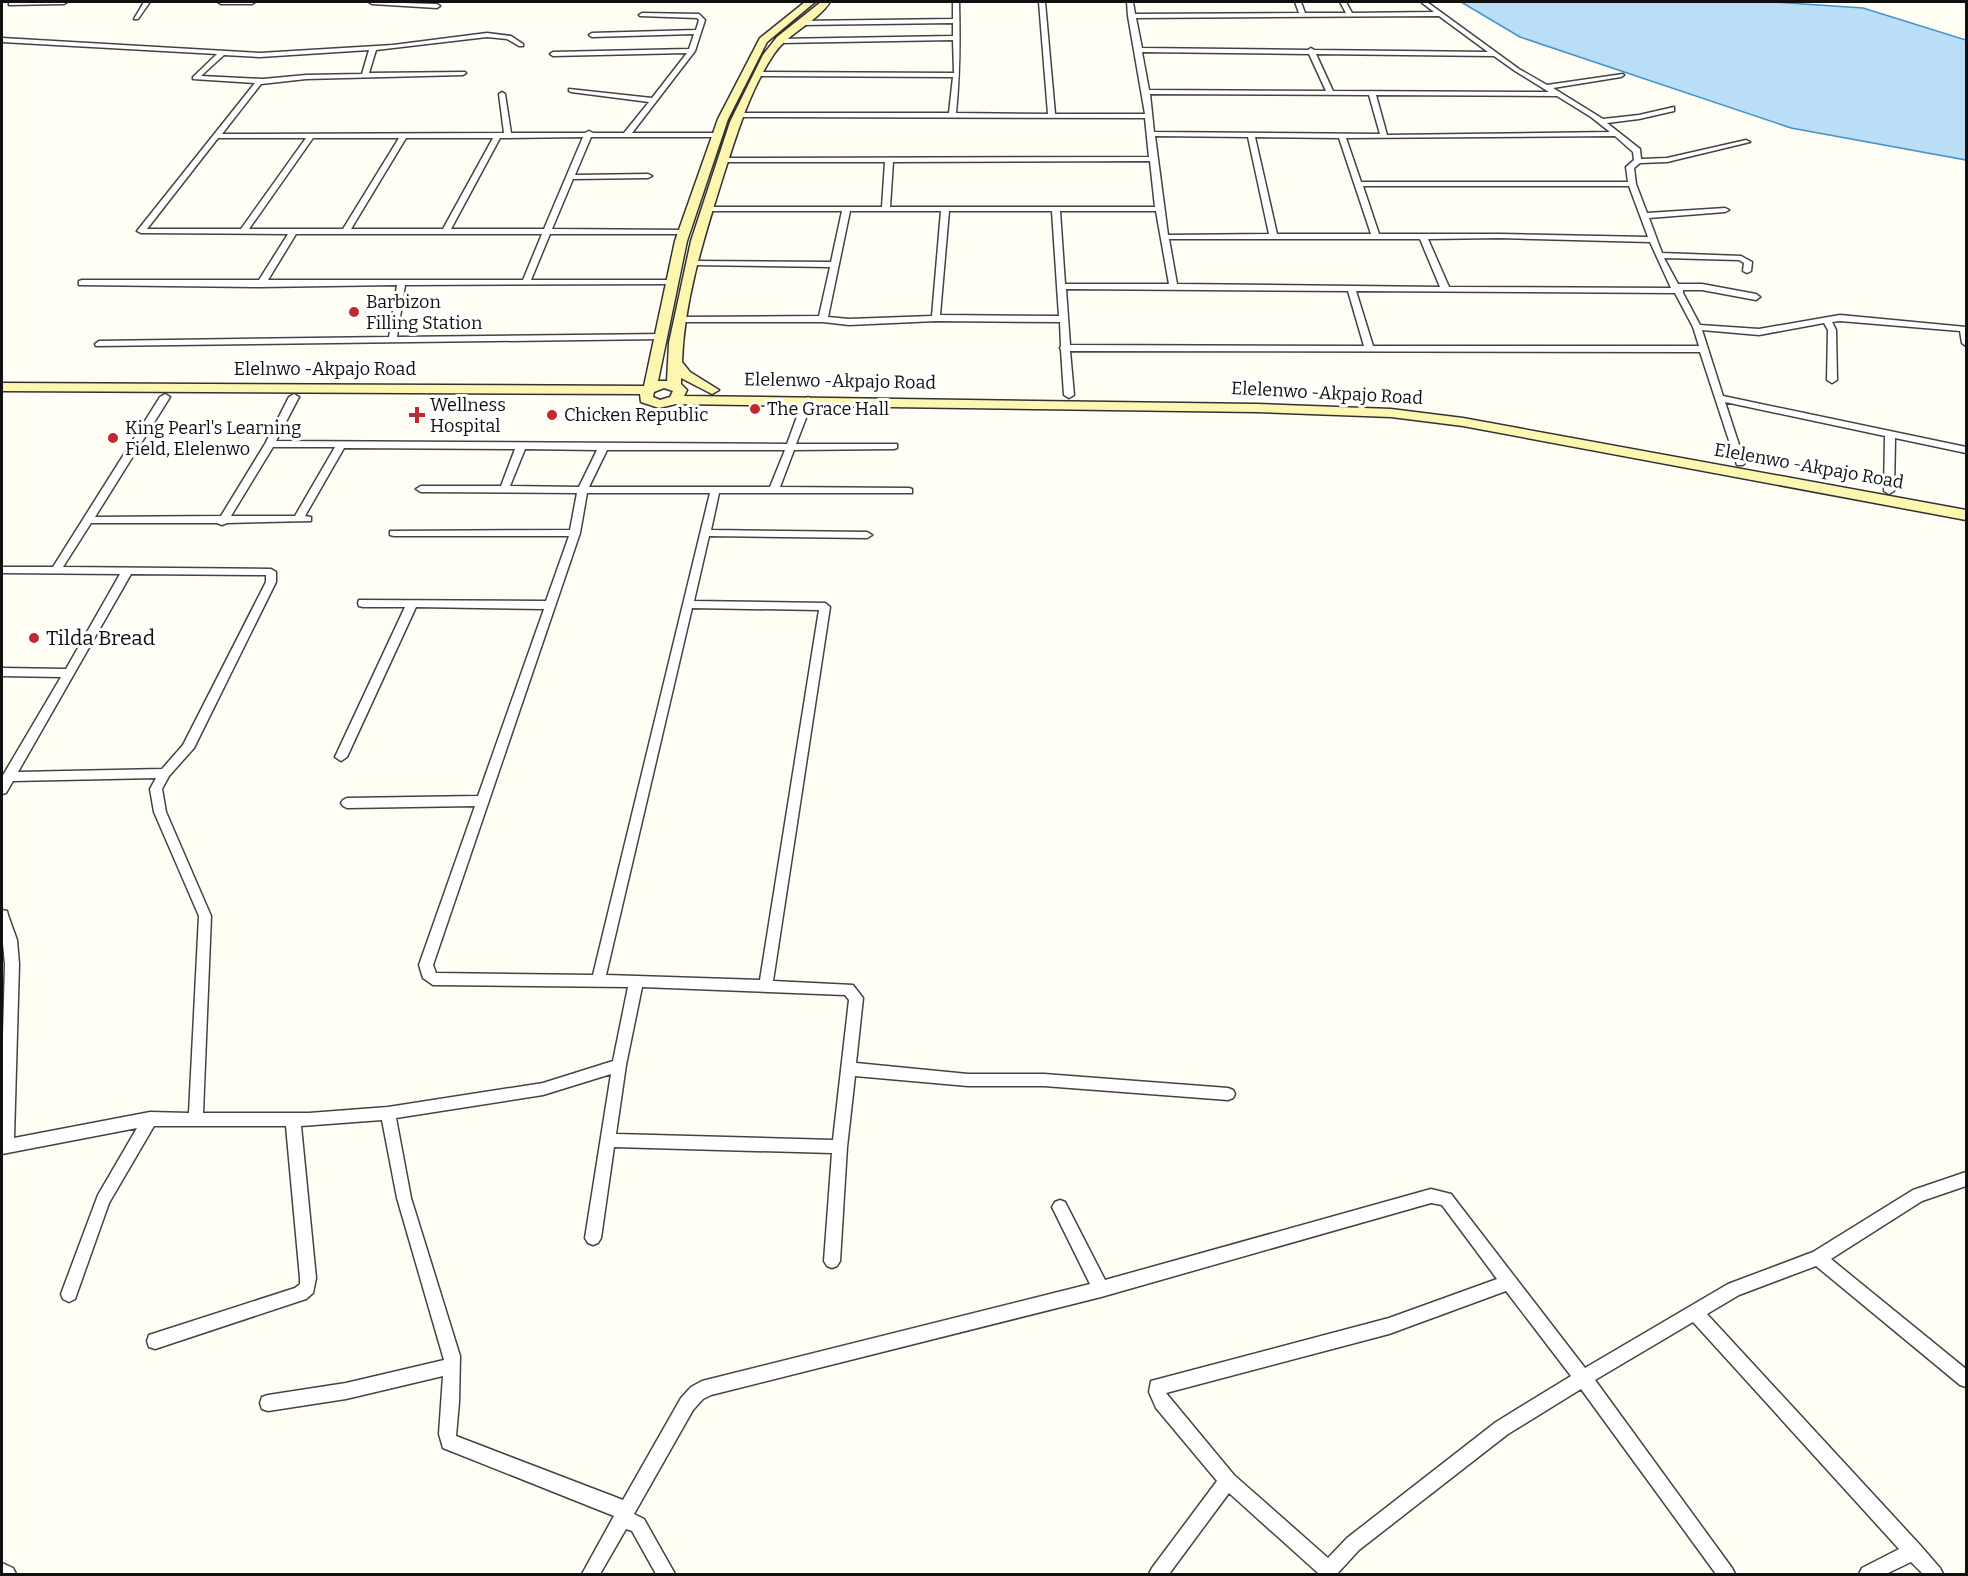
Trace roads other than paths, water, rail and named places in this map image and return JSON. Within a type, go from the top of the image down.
[{"type":"main road","points":[[648,392],[684,232],[716,135],[754,52],[763,40],[810,2]]},
{"type":"main road","points":[[676,392],[675,362],[680,320],[692,263],[722,160],[739,115],[768,55],[779,41],[826,2]]},
{"type":"main road","points":[[675,362],[685,375],[712,390]]},
{"type":"main road","points":[[614,389],[638,380],[653,368]]},
{"type":"main road","points":[[2,397],[294,397],[648,392],[663,384],[676,392]]},
{"type":"main road","name":"Elelnwo -Akpajo Road","points":[[2,387],[614,389],[648,392]]},
{"type":"main road","name":"Elelenwo -Akpajo Road","points":[[676,392],[712,390],[1069,395],[1405,403],[1446,408],[1966,505]]},
{"type":"main road","points":[[648,392],[659,404],[676,392]]},
{"type":"main road","name":"Elelenwo -Akpajo Road","points":[[676,392],[808,400],[1244,407],[1391,413],[1463,422],[1966,515]]},
{"type":"street","points":[[11,4],[64,2]]},
{"type":"street","points":[[136,18],[147,2]]},
{"type":"street","points":[[221,2],[252,2]]},
{"type":"street","points":[[372,2],[437,6]]},
{"type":"street","points":[[952,115],[957,75],[956,2]]},
{"type":"street","points":[[1042,2],[1052,115]]},
{"type":"street","points":[[1130,2],[1146,92],[1159,209],[1173,286]]},
{"type":"street","points":[[1298,2],[1303,15]]},
{"type":"street","points":[[1343,2],[1350,15]]},
{"type":"street","points":[[1424,2],[1494,54],[1603,121],[1633,146],[1639,156],[1638,161]]},
{"type":"street","points":[[1131,16],[1440,14]]},
{"type":"street","points":[[628,133],[692,51],[696,32],[702,20],[699,16],[642,15]]},
{"type":"street","points":[[800,23],[957,21]]},
{"type":"street","points":[[592,35],[696,32]]},
{"type":"street","points":[[2,40],[260,55],[373,48],[487,35],[509,37],[521,45]]},
{"type":"street","points":[[779,41],[956,38]]},
{"type":"street","points":[[365,76],[373,48]]},
{"type":"street","points":[[1138,50],[1311,50],[1494,54]]},
{"type":"street","points":[[1311,50],[1331,93]]},
{"type":"street","points":[[553,54],[692,51]]},
{"type":"street","points":[[221,54],[195,78],[261,81],[463,73]]},
{"type":"street","points":[[760,74],[957,75]]},
{"type":"street","points":[[1545,87],[1621,75]]},
{"type":"street","points":[[261,81],[141,231],[684,232]]},
{"type":"street","points":[[571,90],[652,100]]},
{"type":"street","points":[[1146,92],[1559,94]]},
{"type":"street","points":[[502,94],[508,135]]},
{"type":"street","points":[[1372,94],[1384,136]]},
{"type":"street","points":[[1603,121],[1639,117],[1671,109]]},
{"type":"street","points":[[739,115],[1149,116]]},
{"type":"street","points":[[218,136],[589,133],[716,135]]},
{"type":"street","points":[[526,282],[589,133]]},
{"type":"street","points":[[1150,134],[1251,136],[1617,134]]},
{"type":"street","points":[[346,231],[404,135]]},
{"type":"street","points":[[445,232],[498,135]]},
{"type":"street","points":[[1251,136],[1274,237]]},
{"type":"street","points":[[1342,136],[1377,237]]},
{"type":"street","points":[[244,230],[310,137]]},
{"type":"street","points":[[1740,463],[1697,327],[1659,255],[1632,184],[1630,167],[1638,161],[1667,160],[1746,142]]},
{"type":"street","points":[[722,160],[1155,159]]},
{"type":"street","points":[[886,210],[889,161]]},
{"type":"street","points":[[572,177],[648,176]]},
{"type":"street","points":[[1360,184],[1632,184]]},
{"type":"street","points":[[707,209],[1159,209]]},
{"type":"street","points":[[936,318],[945,209]]},
{"type":"street","points":[[1056,209],[1069,395]]},
{"type":"street","points":[[823,319],[846,210]]},
{"type":"street","points":[[1644,216],[1725,210]]},
{"type":"street","points":[[261,284],[294,231]]},
{"type":"street","points":[[1165,237],[1500,236],[1653,240]]},
{"type":"street","points":[[1423,237],[1445,288]]},
{"type":"street","points":[[1659,255],[1741,258],[1748,262],[1747,271]]},
{"type":"street","points":[[692,263],[836,265]]},
{"type":"street","points":[[82,283],[672,282]]},
{"type":"street","points":[[393,338],[401,283]]},
{"type":"street","points":[[1060,286],[1677,289],[1702,287],[1756,297]]},
{"type":"street","points":[[1352,287],[1369,348]]},
{"type":"street","points":[[680,320],[823,319],[849,322],[936,318],[1063,319]]},
{"type":"street","points":[[1697,327],[1759,332],[1827,320],[1873,320],[1965,329],[1966,343]]},
{"type":"street","points":[[1827,320],[1832,330],[1832,380]]},
{"type":"street","points":[[99,344],[393,338],[661,336]]},
{"type":"street","points":[[1064,348],[1704,349]]},
{"type":"street","points":[[57,569],[165,397]]},
{"type":"street","points":[[222,522],[270,444],[294,397]]},
{"type":"street","points":[[1721,398],[1966,450]]},
{"type":"street","points":[[774,491],[808,400]]},
{"type":"street","points":[[1889,491],[1890,435]]},
{"type":"street","points":[[270,444],[521,447],[894,446]]},
{"type":"street","points":[[88,520],[222,522],[302,519],[341,445]]},
{"type":"street","points":[[504,490],[521,447]]},
{"type":"street","points":[[603,447],[582,491],[575,533],[426,965],[428,974],[433,979],[636,981],[848,989],[855,998],[831,1261]]},
{"type":"street","points":[[421,489],[909,491]]},
{"type":"street","points":[[598,981],[715,491]]},
{"type":"street","points":[[394,533],[575,533]]},
{"type":"street","points":[[705,533],[867,535]]},
{"type":"street","points":[[2,570],[271,572],[271,582],[188,748],[165,773],[156,789],[160,812],[206,922],[196,1117]]},
{"type":"street","points":[[2,790],[128,570]]},
{"type":"street","points":[[363,603],[549,605]]},
{"type":"street","points":[[341,757],[412,604]]},
{"type":"street","points":[[688,604],[825,607],[766,985]]},
{"type":"street","points":[[2,672],[67,673]]},
{"type":"street","points":[[8,777],[165,773]]},
{"type":"street","points":[[347,803],[482,801]]},
{"type":"street","points":[[2,915],[10,940],[12,964],[4,1146],[150,1119],[196,1117],[293,1120],[388,1113],[543,1089],[619,1065]]},
{"type":"street","points":[[592,1238],[619,1065],[636,981]]},
{"type":"street","points":[[849,1069],[968,1080],[1044,1080],[1228,1094]]},
{"type":"street","points":[[388,1113],[405,1198],[448,1339],[452,1366],[448,1442],[625,1513],[638,1525],[666,1575]]},
{"type":"street","points":[[69,1294],[103,1200],[150,1119]]},
{"type":"street","points":[[155,1341],[300,1294],[307,1288],[308,1278],[293,1120]]},
{"type":"street","points":[[607,1140],[840,1147]]},
{"type":"street","points":[[1509,1282],[1389,1326],[1159,1385],[1156,1392],[1228,1481],[1327,1572],[1353,1544],[1502,1428],[1583,1378],[1734,1289],[1818,1258],[1918,1195],[1966,1179]]},
{"type":"street","points":[[591,1575],[687,1404],[697,1393],[708,1387],[1101,1289],[1431,1196],[1446,1199],[1583,1378],[1726,1575]]},
{"type":"street","points":[[1060,1207],[1101,1289]]},
{"type":"street","points":[[1818,1258],[1966,1379]]},
{"type":"street","points":[[1696,1313],[1934,1575]]},
{"type":"street","points":[[268,1403],[346,1391],[452,1366]]},
{"type":"street","points":[[1158,1575],[1228,1481]]},
{"type":"street","points":[[1868,1575],[1914,1551]]},
{"type":"street","points":[[2,1572],[7,1575]]},
{"type":"water","points":[[1461,2],[1774,2],[1863,8],[1966,40],[1966,160],[1791,128],[1520,37]]},
{"type":"place","name":"Barbizon Filling Station","points":[[354,312]]},
{"type":"place","name":"The Grace Hall","points":[[755,409]]},
{"type":"place","name":"Wellness Hospital","points":[[417,415]]},
{"type":"place","name":"Chicken Republic","points":[[552,415]]},
{"type":"place","name":"King Pearl's Learning Field, Elelenwo","points":[[113,438]]},
{"type":"place","name":"Tilda Bread","points":[[34,638]]}]
